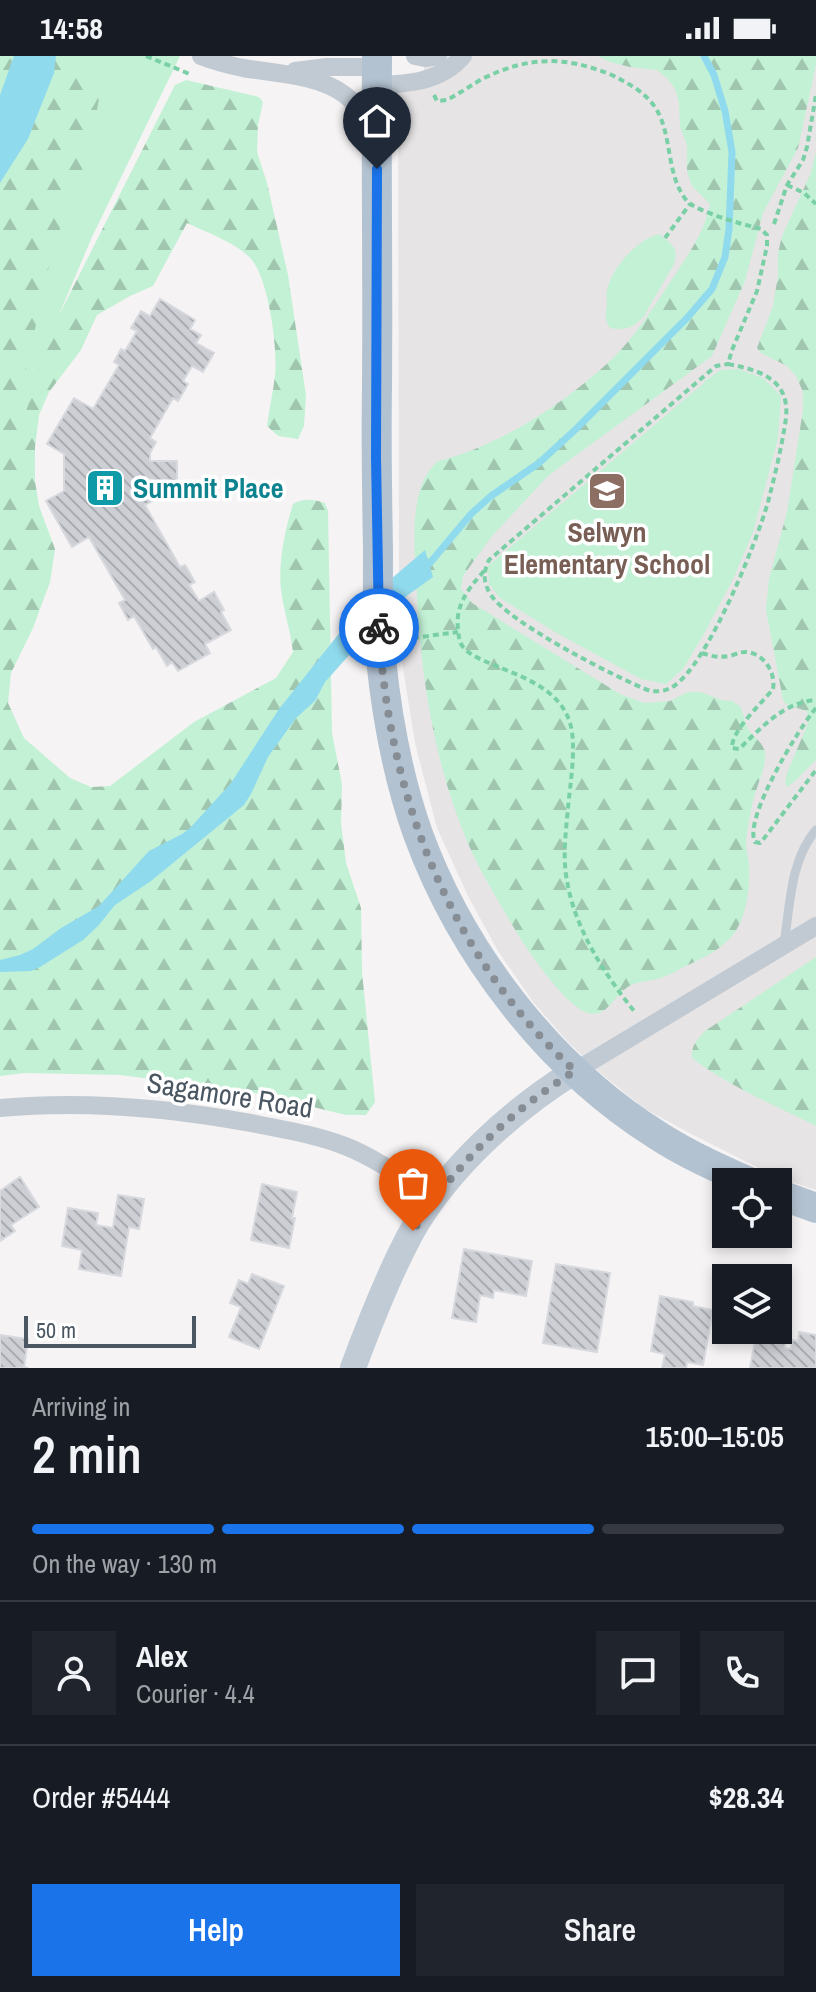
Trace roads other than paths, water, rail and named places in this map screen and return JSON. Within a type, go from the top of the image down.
[{"type":"main road","points":[[377,69],[379,630],[387,704],[398,761],[419,836],[467,937],[523,1015],[554,1050],[575,1071],[656,1135],[719,1168]]},
{"type":"main road","points":[[792,1199],[816,1208]]},
{"type":"street","points":[[201,56],[237,67],[284,73],[336,89],[355,104],[364,120],[377,169]]},
{"type":"street","points":[[415,56],[438,56]]},
{"type":"street","points":[[284,73],[327,67],[377,69],[414,83],[450,69],[463,56]]},
{"type":"street","points":[[353,1368],[405,1245],[434,1199],[462,1164],[546,1090],[816,926]]},
{"type":"street","name":"Sagamore Road","points":[[0,1108],[67,1105],[163,1109],[280,1129],[320,1138],[360,1152],[434,1199]]},
{"type":"lane","points":[[784,946],[798,864],[807,841],[816,830]]},
{"type":"water","points":[[14,56],[56,56],[54,73],[28,139],[0,183],[0,95]]},
{"type":"water","points":[[425,550],[433,577],[397,603],[325,682],[315,701],[296,718],[268,757],[244,805],[151,881],[115,905],[83,940],[31,971],[0,972],[0,960],[33,949],[99,906],[149,851],[190,828],[231,783],[279,709],[349,621],[384,585]]},
{"type":"waterway","points":[[429,564],[471,514],[539,463],[576,429],[712,289],[725,257],[732,152],[725,111],[714,75],[704,56]]},
{"type":"place","name":"Summit Place","points":[[105,488]]},
{"type":"place","name":"Selwyn Elementary School","points":[[607,491]]}]
